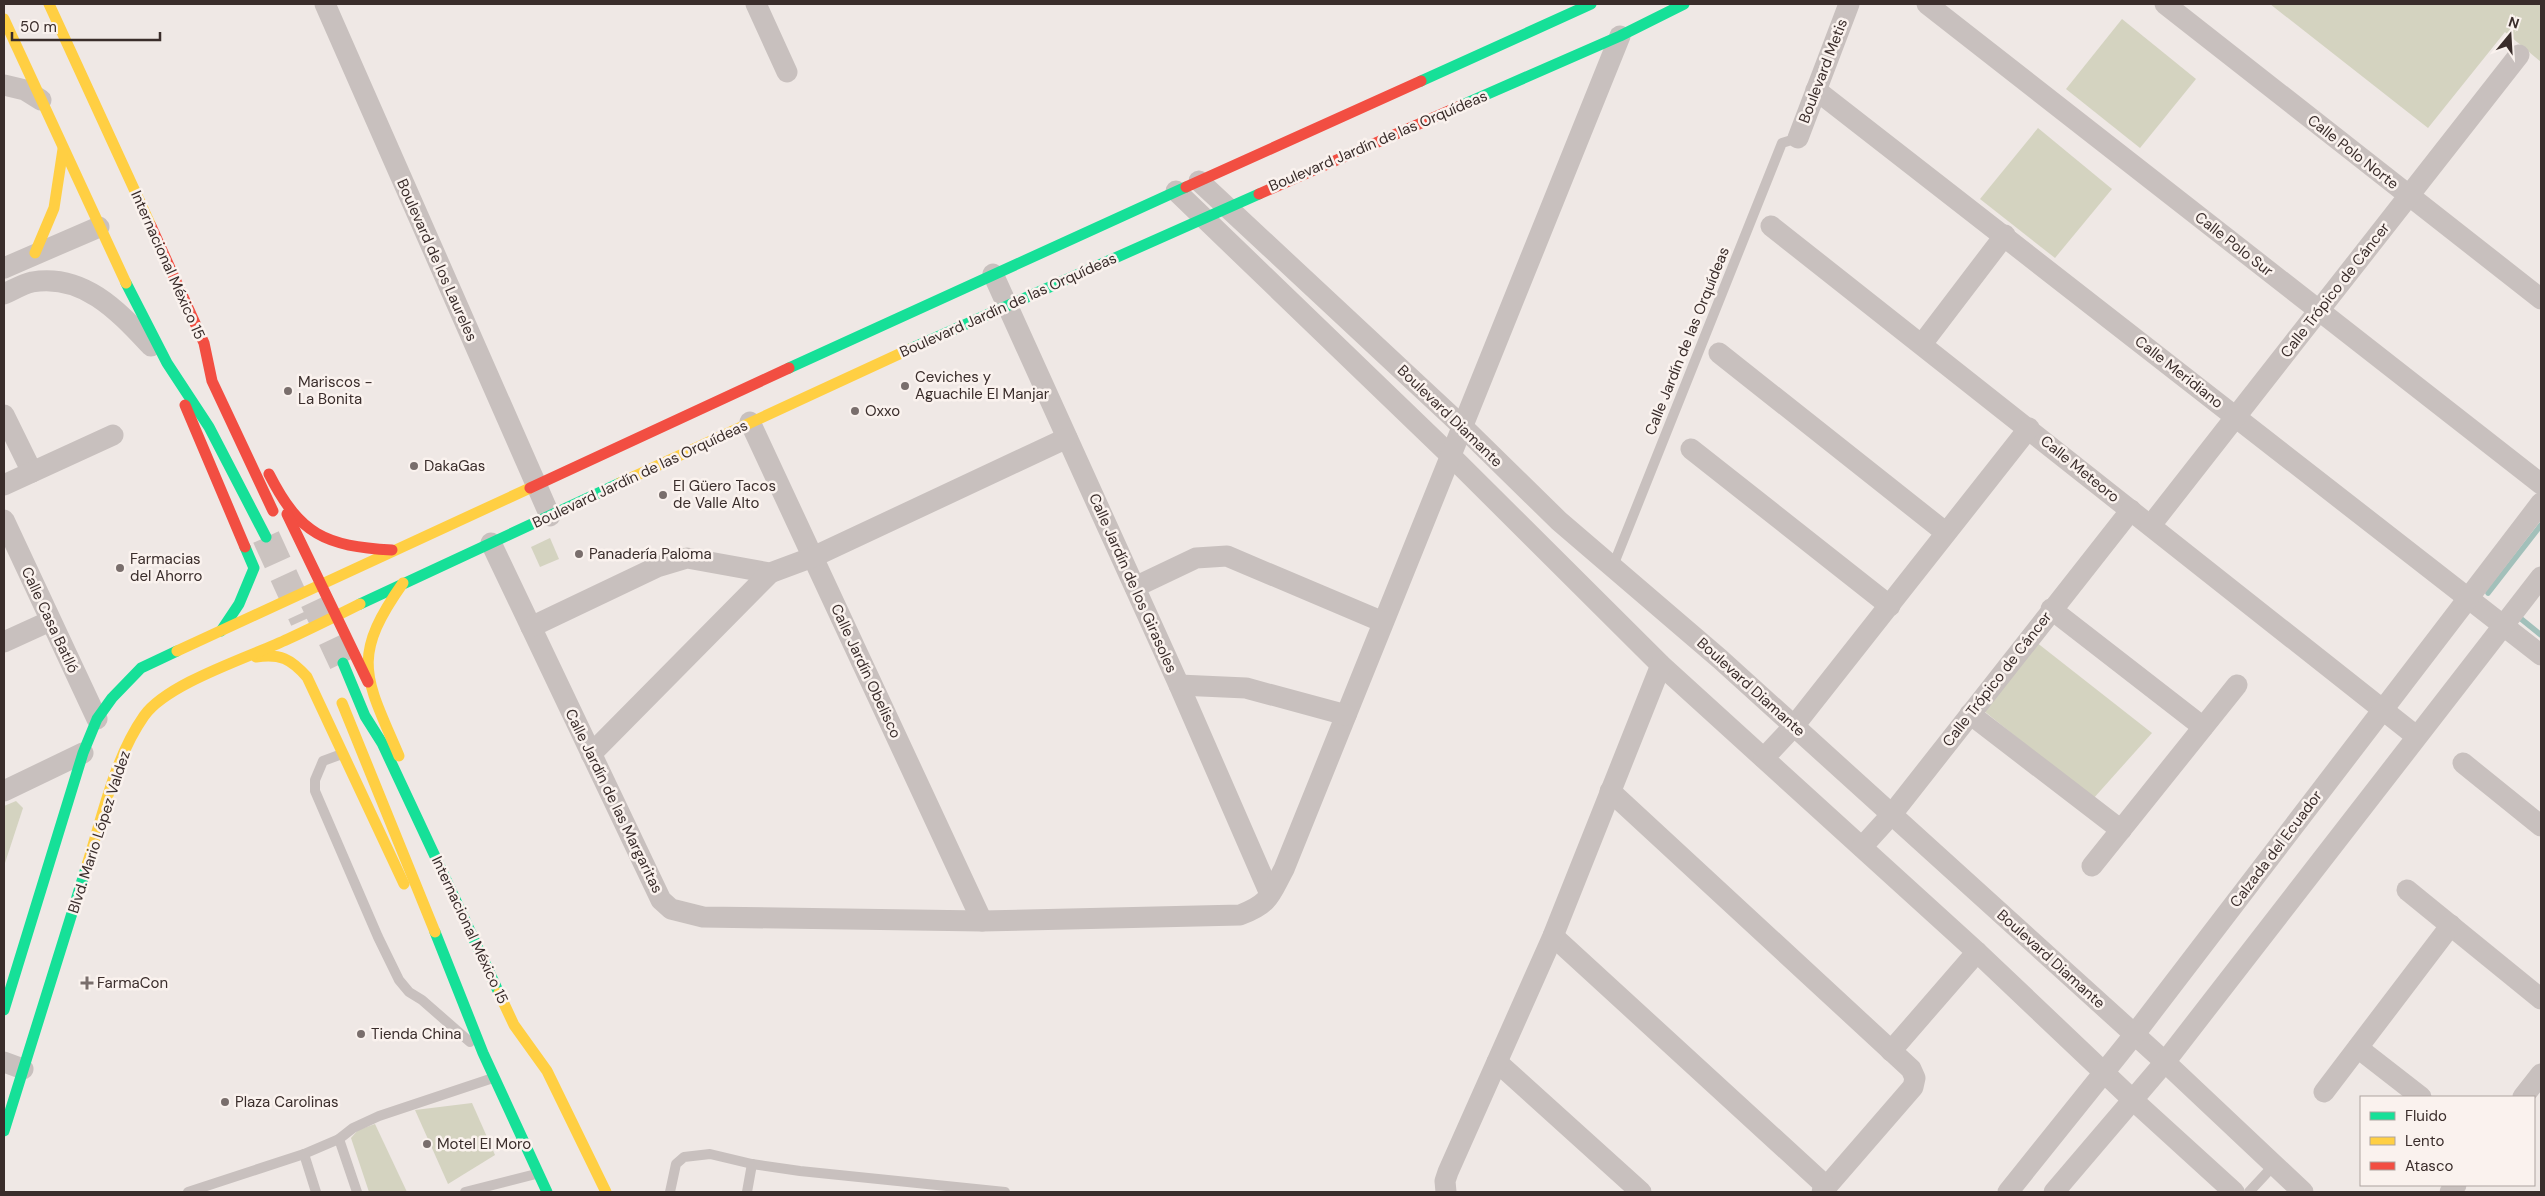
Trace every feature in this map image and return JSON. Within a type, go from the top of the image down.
[{"type":"street","name":"Internacional México 15","points":[[50,4],[204,343],[212,380],[277,520]]},
{"type":"street","name":"Boulevard de los Laureles","points":[[325,4],[550,516]]},
{"type":"street","points":[[756,4],[787,72]]},
{"type":"street","points":[[4,1010],[83,753],[96,719],[112,698],[141,668],[993,274],[1591,4]]},
{"type":"street","name":"Boulevard Jardín de las Orquídeas","points":[[336,616],[403,583],[1008,304],[1228,206],[1620,36],[1684,4]]},
{"type":"street","name":"Boulevard Metis","points":[[1798,138],[1849,4]]},
{"type":"street","name":"Calle Polo Sur","points":[[1926,4],[2541,484]]},
{"type":"street","name":"Calle Polo Norte","points":[[2170,5],[2541,299]]},
{"type":"street","points":[[4,20],[99,227],[167,362],[261,584]]},
{"type":"street","name":"Calle Jardín de las Margaritas","points":[[491,543],[661,900],[671,909],[703,916],[982,921],[1240,915],[1263,905],[1284,869],[1620,36]]},
{"type":"street","name":"Calle Trópico de Cáncer","points":[[2151,525],[2519,55]]},
{"type":"street","points":[[4,85],[25,90],[41,100]]},
{"type":"street","name":"Calle Meridiano","points":[[1816,90],[2005,235],[2541,655]]},
{"type":"street","points":[[35,253],[54,208],[63,147]]},
{"type":"street","name":"Boulevard Diamante","points":[[1199,181],[1463,427],[1558,522],[1613,566],[1892,814],[2165,1062],[2303,1192]]},
{"type":"street","name":"Boulevard Diamante","points":[[1176,192],[1450,455],[1661,664],[1977,952],[2104,1073],[2234,1192]]},
{"type":"street","points":[[1771,226],[2029,428]]},
{"type":"street","points":[[4,268],[99,227]]},
{"type":"street","points":[[1922,344],[2005,235]]},
{"type":"street","name":"Calle Jardín de los Girasoles","points":[[993,274],[1179,685],[1270,894]]},
{"type":"street","points":[[4,294],[30,282],[52,280],[75,284],[100,297],[123,316],[167,362],[209,427],[266,537]]},
{"type":"street","points":[[204,343],[369,684],[508,1012]]},
{"type":"street","points":[[1719,354],[1945,532]]},
{"type":"street","points":[[4,415],[32,472]]},
{"type":"street","name":"Calle Jardín Obelisco","points":[[750,422],[982,921]]},
{"type":"street","name":"Calle Meteoro","points":[[1764,758],[1794,726],[1890,606],[1945,532],[2029,428],[2416,736]]},
{"type":"street","points":[[4,485],[113,435]]},
{"type":"street","points":[[591,754],[770,573],[813,557],[1068,438]]},
{"type":"street","points":[[1691,449],[1890,606]]},
{"type":"street","points":[[281,502],[299,523],[335,542],[355,548],[396,550]]},
{"type":"street","name":"Calzada del Ecuador","points":[[2008,1192],[2134,1035],[2467,597],[2541,503]]},
{"type":"street","name":"Calle Trópico de Cáncer","points":[[1862,847],[1892,814],[2051,609],[2131,510]]},
{"type":"street","name":"Calle Casa Batlló","points":[[4,520],[96,719]]},
{"type":"street","points":[[1135,587],[1196,558],[1227,556],[1383,622]]},
{"type":"street","points":[[531,627],[657,567],[687,558],[770,573]]},
{"type":"street","points":[[221,631],[239,604],[254,568]]},
{"type":"street","points":[[2054,1192],[2134,1101],[2165,1062],[2541,576]]},
{"type":"street","points":[[369,684],[369,662],[379,623],[385,609],[403,583]]},
{"type":"street","points":[[2051,609],[2203,727]]},
{"type":"street","name":"Blvd. Mario López Valdez","points":[[4,1131],[13,1066],[113,782],[129,740],[145,714],[158,702],[188,683],[240,660],[286,635],[336,616]]},
{"type":"street","points":[[4,642],[50,621]]},
{"type":"street","points":[[286,635],[483,1053]]},
{"type":"street","points":[[240,660],[274,654],[290,658],[307,677]]},
{"type":"street","name":"Internacional México 15","points":[[343,663],[366,716],[382,743],[508,1012],[547,1071],[606,1192]]},
{"type":"street","points":[[1446,1192],[1445,1181],[1448,1172],[1553,936],[1661,664]]},
{"type":"street","points":[[2092,866],[2237,684]]},
{"type":"street","points":[[1179,685],[1246,688],[1346,715]]},
{"type":"street","name":"Internacional México 15","points":[[338,694],[397,835],[483,1053],[547,1192]]},
{"type":"street","points":[[1970,714],[2121,830]]},
{"type":"street","points":[[4,791],[83,753]]},
{"type":"street","points":[[2463,763],[2541,826]]},
{"type":"street","points":[[1553,936],[1824,1190],[1913,1087],[1915,1078],[1911,1069],[1610,791]]},
{"type":"street","points":[[2407,890],[2541,999]]},
{"type":"street","points":[[2324,1092],[2451,925]]},
{"type":"street","points":[[1891,1051],[1977,952]]},
{"type":"street","points":[[2358,1048],[2420,1096]]},
{"type":"street","points":[[1497,1062],[1641,1192]]},
{"type":"street","points":[[2524,1096],[2541,1074]]},
{"type":"lane","name":"Calle Jardín de las Orquídeas","points":[[1613,566],[1782,143],[1798,138]]},
{"type":"lane","points":[[343,754],[323,761],[316,780],[315,791],[380,943],[399,980],[410,992],[422,1000],[483,1053]]},
{"type":"lane","points":[[188,1192],[304,1154],[338,1139],[353,1128],[379,1116],[494,1078]]},
{"type":"lane","points":[[338,1139],[357,1192]]},
{"type":"lane","points":[[304,1154],[316,1192]]},
{"type":"lane","points":[[670,1192],[676,1164],[684,1157],[710,1154],[752,1164],[866,1179],[1005,1192]]},
{"type":"lane","points":[[747,1192],[752,1164]]},
{"type":"lane","points":[[2249,1192],[2275,1164]]},
{"type":"lane","points":[[465,1192],[538,1174]]},
{"type":"green space","points":[[2270,4],[2541,4],[2541,62],[2505,32],[2428,128]]},
{"type":"green space","points":[[2122,19],[2196,79],[2140,148],[2066,89]]},
{"type":"green space","points":[[2038,128],[2112,189],[2055,258],[1980,199]]},
{"type":"green space","points":[[550,538],[559,559],[540,567],[531,547]]},
{"type":"green space","points":[[2036,642],[2152,733],[2093,799],[1984,711]]},
{"type":"green space","points":[[16,801],[23,808],[4,866],[4,806]]},
{"type":"green space","points":[[472,1103],[495,1155],[448,1184],[415,1110]]},
{"type":"green space","points":[[375,1124],[407,1192],[369,1192],[351,1138],[358,1130]]},
{"type":"waterway","points":[[2488,593],[2541,525]]},
{"type":"waterway","points":[[2520,618],[2541,635]]},
{"type":"tunnel","points":[[266,537],[304,620]]},
{"type":"tunnel","points":[[314,601],[343,663]]},
{"type":"traffic: fast","points":[[1421,81],[1591,4]]},
{"type":"traffic: fast","points":[[1460,106],[1620,36],[1684,4]]},
{"type":"traffic: fast","points":[[789,368],[1186,187]]},
{"type":"traffic: fast","points":[[910,349],[1259,194]]},
{"type":"traffic: fast","points":[[126,283],[167,363],[209,427],[266,537]]},
{"type":"traffic: fast","points":[[360,604],[620,483]]},
{"type":"traffic: fast","points":[[221,631],[239,604],[254,568],[245,547]]},
{"type":"traffic: fast","points":[[4,1010],[83,753],[97,719],[112,698],[141,668],[177,651]]},
{"type":"traffic: fast","points":[[343,663],[365,716],[382,743],[499,993]]},
{"type":"traffic: fast","points":[[4,1131],[87,865]]},
{"type":"traffic: fast","points":[[435,932],[483,1053],[547,1192]]},
{"type":"traffic: slow","points":[[49,4],[151,226]]},
{"type":"traffic: slow","points":[[4,19],[126,283]]},
{"type":"traffic: slow","points":[[35,253],[54,208],[63,149]]},
{"type":"traffic: slow","points":[[620,483],[910,349]]},
{"type":"traffic: slow","points":[[177,651],[530,488]]},
{"type":"traffic: slow","points":[[399,756],[378,707],[368,669],[369,651],[375,631],[386,609],[403,583]]},
{"type":"traffic: slow","points":[[87,865],[110,788],[125,750],[144,716],[155,704],[210,672],[288,639],[360,604]]},
{"type":"traffic: slow","points":[[256,657],[272,656],[284,659],[296,666],[307,677],[404,884]]},
{"type":"traffic: slow","points":[[342,703],[435,932]]},
{"type":"traffic: slow","points":[[499,993],[514,1025],[547,1071],[606,1192]]},
{"type":"traffic: jam","points":[[1186,187],[1421,81]]},
{"type":"traffic: jam","points":[[1259,194],[1460,106]]},
{"type":"traffic: jam","points":[[151,226],[204,343],[212,381],[273,511]]},
{"type":"traffic: jam","points":[[530,488],[789,368]]},
{"type":"traffic: jam","points":[[185,405],[245,547]]},
{"type":"traffic: jam","points":[[269,474],[280,495],[292,511],[304,524],[317,533],[349,545],[392,550]]},
{"type":"traffic: jam","points":[[287,514],[368,682]]},
{"type":"place","name":"Ceviches y Aguachile El Manjar","points":[[905,386]]},
{"type":"place","name":"Mariscos - La Bonita","points":[[288,391]]},
{"type":"place","name":"Oxxo","points":[[855,411]]},
{"type":"place","name":"DakaGas","points":[[414,466]]},
{"type":"place","name":"El Güero Tacos de Valle Alto","points":[[663,495]]},
{"type":"place","name":"Panadería Paloma","points":[[579,554]]},
{"type":"place","name":"Farmacias del Ahorro","points":[[120,568]]},
{"type":"place","name":"FarmaCon","points":[[87,983]]},
{"type":"place","name":"Tienda China","points":[[361,1034]]},
{"type":"place","name":"Plaza Carolinas","points":[[225,1102]]},
{"type":"place","name":"Motel El Moro","points":[[427,1144]]}]
